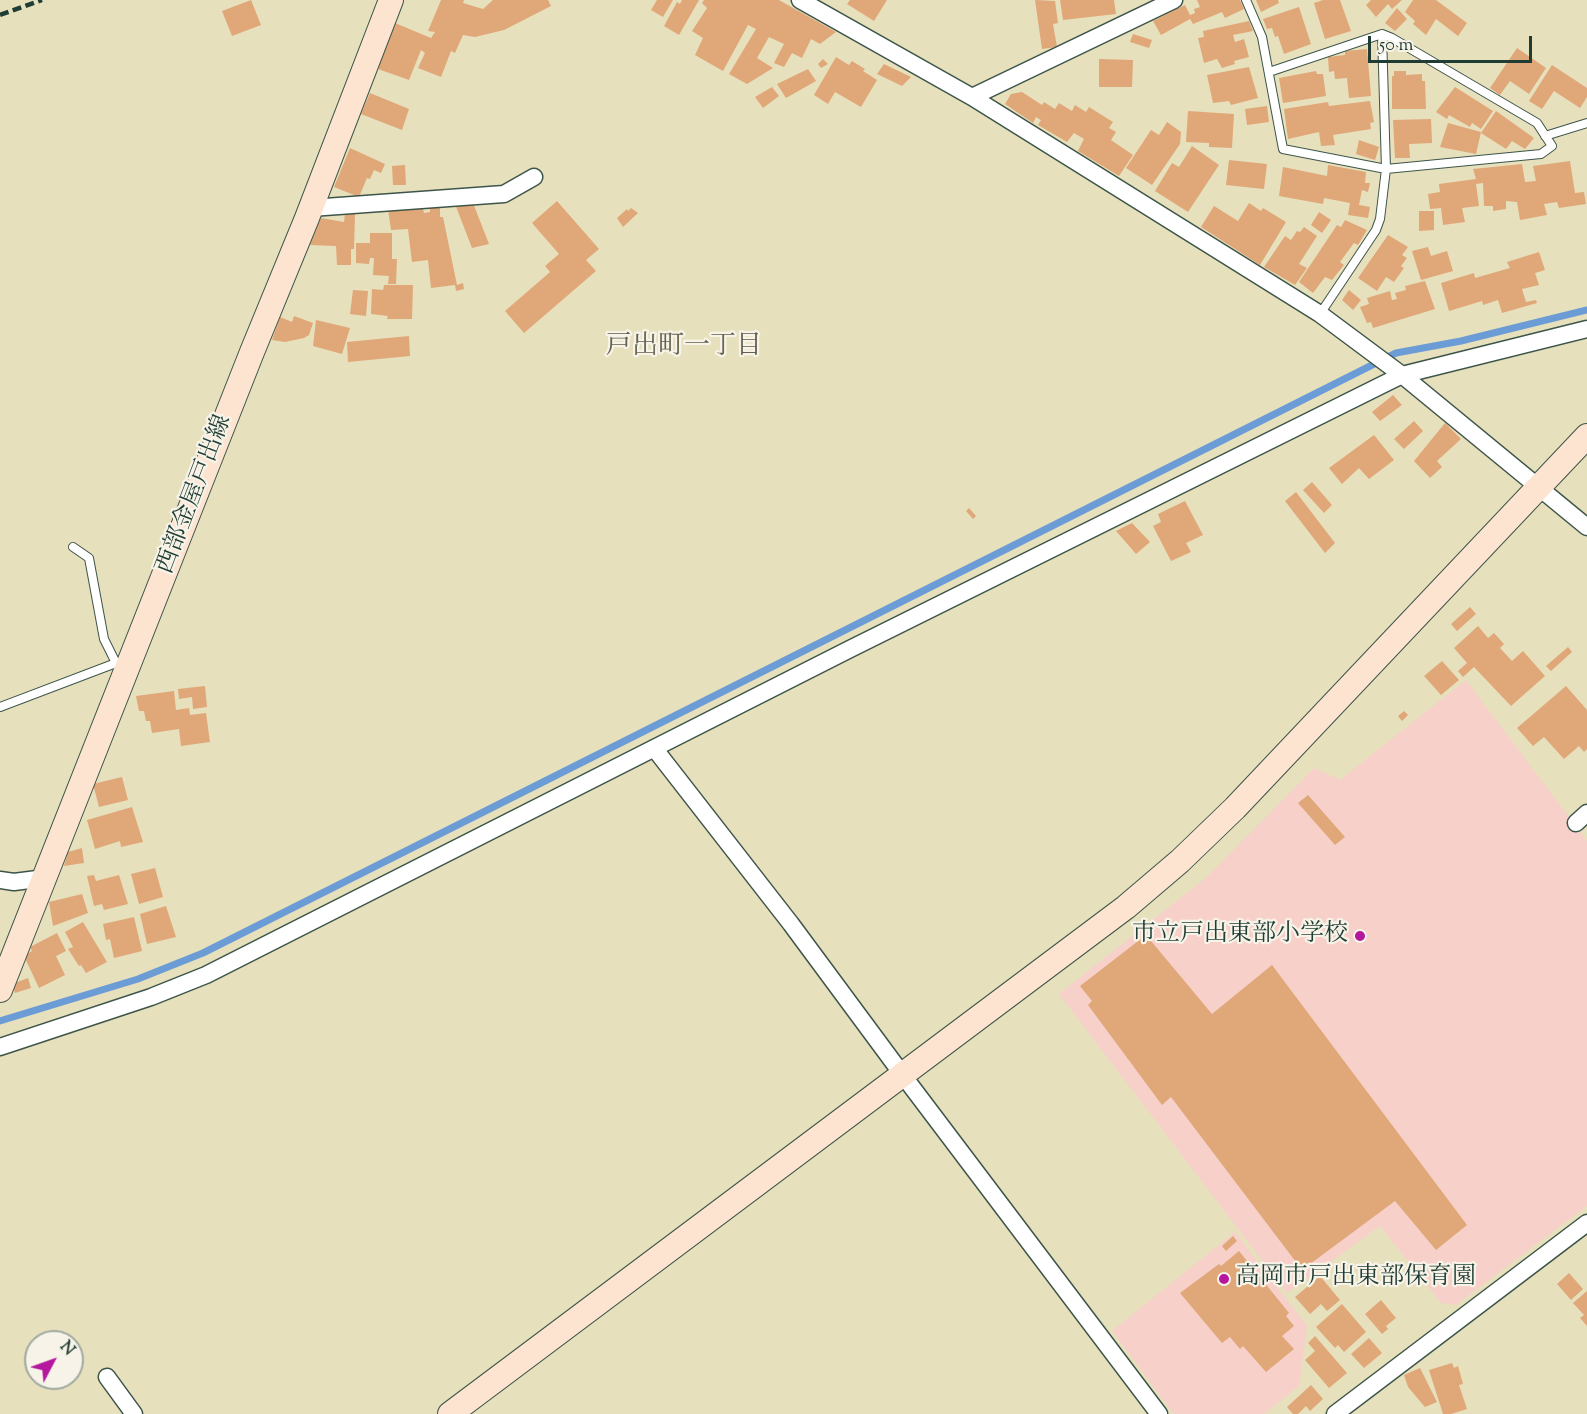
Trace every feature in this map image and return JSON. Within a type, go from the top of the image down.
[{"type":"street","name":"西部金屋戸出線","points":[[0,990],[45,878],[122,666],[311,208],[391,0]]},
{"type":"street","points":[[800,0],[972,97],[1320,314],[1395,371],[1587,527]]},
{"type":"street","points":[[972,97],[1151,5],[1174,0]]},
{"type":"street","points":[[311,208],[504,194],[534,177]]},
{"type":"street","points":[[0,1047],[152,998],[206,975],[1395,371],[1587,329]]},
{"type":"street","points":[[450,1414],[1126,907],[1180,861],[1235,808],[1587,436]]},
{"type":"street","points":[[654,748],[791,924],[1159,1414]]},
{"type":"street","points":[[0,880],[15,882],[45,878]]},
{"type":"street","points":[[1335,1414],[1587,1223]]},
{"type":"street","points":[[107,1377],[134,1414]]},
{"type":"lane","points":[[1246,0],[1262,37],[1283,150],[1386,169],[1541,154],[1552,146],[1537,123],[1382,34],[1269,72]]},
{"type":"lane","points":[[1320,314],[1376,230],[1380,219],[1386,169],[1382,34]]},
{"type":"lane","points":[[1545,136],[1587,123]]},
{"type":"lane","points":[[0,707],[122,666],[104,639],[89,558],[74,547]]},
{"type":"shaded area","name":"市立戸出東部小学校","points":[[1466,680],[1587,841],[1587,1206],[1456,1305],[1441,1303],[1380,1226],[1287,1293],[1059,994],[1207,877],[1314,768],[1340,780]]},
{"type":"shaded area","name":"高岡市戸出東部保育園","points":[[1235,1232],[1307,1326],[1299,1386],[1264,1414],[1174,1414],[1112,1331]]},
{"type":"building","points":[[251,0],[261,25],[232,36],[222,11]]},
{"type":"building","points":[[441,0],[464,0],[463,3],[483,9],[493,0],[548,0],[551,6],[504,30],[475,37],[463,35],[455,53],[451,51],[441,77],[418,68],[425,53],[421,50],[409,80],[378,69],[395,23],[431,38],[435,32],[428,31]]},
{"type":"building","points":[[657,0],[673,0],[663,17],[651,10]]},
{"type":"building","points":[[682,0],[699,0],[679,35],[664,26],[677,2],[680,4]]},
{"type":"building","points":[[704,0],[779,0],[836,32],[820,44],[811,39],[802,58],[792,53],[784,67],[774,63],[784,44],[769,37],[757,58],[773,68],[747,84],[729,74],[756,29],[748,25],[723,71],[695,55],[703,38],[692,31],[707,8],[702,3]]},
{"type":"building","points":[[850,0],[887,0],[874,21],[847,4]]},
{"type":"building","points":[[1035,0],[1055,1],[1058,23],[1053,24],[1057,47],[1042,49]]},
{"type":"building","points":[[1060,0],[1114,0],[1116,14],[1063,20]]},
{"type":"building","points":[[1197,0],[1240,0],[1244,9],[1225,18],[1222,12],[1193,24],[1190,19],[1161,35],[1153,21],[1185,5],[1190,15],[1195,13],[1194,9],[1200,7]]},
{"type":"building","points":[[1256,0],[1278,0],[1279,3],[1261,12]]},
{"type":"building","points":[[1323,0],[1340,0],[1351,31],[1325,39],[1314,3]]},
{"type":"building","points":[[1371,0],[1402,0],[1392,9],[1388,4],[1376,17],[1366,5]]},
{"type":"building","points":[[1413,0],[1436,0],[1467,23],[1458,36],[1436,19],[1426,35],[1413,24],[1415,21],[1405,12]]},
{"type":"building","points":[[1299,7],[1311,44],[1284,54],[1278,36],[1275,37],[1272,28],[1267,29],[1263,19]]},
{"type":"building","points":[[1397,8],[1407,19],[1395,31],[1385,23]]},
{"type":"building","points":[[1249,21],[1253,31],[1233,35],[1235,42],[1244,39],[1249,57],[1234,61],[1235,64],[1222,68],[1217,59],[1204,63],[1198,38],[1204,37],[1203,31]]},
{"type":"building","points":[[1133,34],[1152,40],[1149,48],[1130,42]]},
{"type":"building","points":[[1517,48],[1546,68],[1529,94],[1510,81],[1500,95],[1490,88]]},
{"type":"building","points":[[1367,49],[1371,96],[1349,98],[1347,78],[1335,79],[1334,71],[1329,72],[1328,57],[1345,55],[1345,51]]},
{"type":"building","points":[[836,57],[849,65],[852,61],[877,80],[861,107],[835,92],[828,104],[814,95]]},
{"type":"building","points":[[823,59],[828,64],[821,68],[818,64]]},
{"type":"building","points":[[1099,59],[1133,60],[1132,87],[1099,87]]},
{"type":"building","points":[[884,64],[911,77],[902,86],[877,74]]},
{"type":"building","points":[[1552,65],[1587,88],[1587,97],[1580,108],[1554,91],[1542,109],[1529,101]]},
{"type":"building","points":[[1249,67],[1258,98],[1231,105],[1229,101],[1213,103],[1207,75]]},
{"type":"building","points":[[808,69],[816,81],[786,98],[777,84]]},
{"type":"building","points":[[1316,71],[1317,74],[1323,74],[1326,96],[1283,103],[1279,78]]},
{"type":"building","points":[[1394,71],[1406,71],[1406,75],[1422,74],[1422,81],[1425,81],[1426,109],[1392,109]]},
{"type":"building","points":[[772,87],[779,96],[763,108],[755,97]]},
{"type":"building","points":[[1455,87],[1493,111],[1481,129],[1472,123],[1470,127],[1449,115],[1447,119],[1436,112]]},
{"type":"building","points":[[1022,92],[1042,105],[1044,102],[1055,109],[1059,103],[1072,111],[1075,105],[1086,112],[1089,107],[1113,122],[1109,128],[1116,132],[1111,140],[1133,155],[1119,176],[1078,151],[1084,139],[1074,133],[1067,142],[1038,125],[1041,120],[1036,117],[1033,123],[1005,104],[1011,94]]},
{"type":"building","points":[[370,93],[409,109],[402,130],[361,114]]},
{"type":"building","points":[[1370,101],[1374,122],[1370,123],[1371,129],[1333,135],[1335,145],[1321,146],[1319,132],[1288,139],[1284,109],[1328,102],[1329,106]]},
{"type":"building","points":[[1267,106],[1269,122],[1247,125],[1245,109]]},
{"type":"building","points":[[1188,111],[1234,114],[1232,148],[1209,147],[1209,143],[1186,142]]},
{"type":"building","points":[[1496,111],[1534,138],[1525,149],[1512,141],[1506,149],[1481,133]]},
{"type":"building","points":[[1431,119],[1432,143],[1409,144],[1410,158],[1395,158],[1393,120]]},
{"type":"building","points":[[1167,122],[1181,132],[1180,144],[1152,185],[1126,168],[1151,130],[1159,135]]},
{"type":"building","points":[[1448,123],[1481,132],[1476,154],[1440,147]]},
{"type":"building","points":[[1359,140],[1379,147],[1375,160],[1356,154]]},
{"type":"building","points":[[1192,146],[1219,165],[1188,212],[1155,191],[1172,163],[1179,167]]},
{"type":"building","points":[[350,148],[385,164],[381,173],[374,170],[370,179],[367,178],[359,197],[334,187]]},
{"type":"building","points":[[1229,160],[1267,164],[1264,189],[1226,185]]},
{"type":"building","points":[[1570,161],[1575,193],[1584,192],[1586,204],[1559,208],[1557,202],[1544,204],[1547,215],[1520,220],[1517,202],[1506,201],[1506,209],[1493,211],[1493,206],[1484,206],[1483,183],[1476,184],[1479,206],[1462,208],[1465,222],[1443,225],[1441,208],[1430,209],[1428,194],[1440,192],[1439,184],[1476,179],[1473,169],[1522,164],[1525,182],[1536,181],[1533,166]]},
{"type":"building","points":[[405,165],[406,185],[393,185],[392,166]]},
{"type":"building","points":[[1328,165],[1366,172],[1365,183],[1370,183],[1368,192],[1362,190],[1359,205],[1370,207],[1368,218],[1348,215],[1350,203],[1324,198],[1323,204],[1279,196],[1283,167],[1327,176]]},
{"type":"building","points":[[557,201],[599,249],[586,260],[596,271],[524,333],[505,311],[550,272],[545,266],[559,254],[532,223]]},
{"type":"building","points":[[473,203],[489,244],[472,248],[455,204]]},
{"type":"building","points":[[1249,203],[1261,211],[1263,208],[1286,222],[1260,265],[1201,227],[1214,206],[1238,221]]},
{"type":"building","points":[[430,206],[440,206],[440,217],[443,217],[457,285],[463,283],[464,289],[456,291],[455,285],[431,288],[428,260],[412,262],[408,229],[391,230],[388,209],[423,209],[424,213],[430,212]]},
{"type":"building","points":[[631,208],[638,213],[623,227],[617,218]]},
{"type":"building","points":[[1419,211],[1434,211],[1434,230],[1419,231]]},
{"type":"building","points":[[1319,212],[1331,220],[1322,233],[1311,225]]},
{"type":"building","points":[[345,213],[355,214],[354,249],[351,249],[351,265],[337,265],[336,246],[310,245],[321,218],[344,222]]},
{"type":"building","points":[[1345,220],[1367,230],[1358,245],[1354,243],[1340,262],[1344,265],[1332,280],[1325,277],[1313,293],[1299,282],[1337,225],[1341,227]]},
{"type":"building","points":[[1304,227],[1317,236],[1299,264],[1307,268],[1295,285],[1264,267],[1285,236],[1291,240],[1297,231],[1300,232]]},
{"type":"building","points":[[370,233],[392,233],[392,259],[397,259],[396,284],[388,284],[389,276],[373,275],[374,258],[370,258],[369,264],[356,263],[356,243],[370,243]]},
{"type":"building","points":[[1388,235],[1408,247],[1402,255],[1407,258],[1401,266],[1404,268],[1394,282],[1386,277],[1377,291],[1358,278]]},
{"type":"building","points":[[1428,247],[1431,256],[1447,251],[1453,271],[1421,280],[1412,251]]},
{"type":"building","points":[[1539,252],[1545,270],[1535,273],[1539,285],[1522,289],[1526,302],[1536,300],[1537,303],[1502,313],[1498,300],[1483,305],[1482,301],[1449,311],[1441,283],[1474,273],[1475,278],[1510,268],[1507,262]]},
{"type":"building","points":[[1425,281],[1435,309],[1373,328],[1371,322],[1367,323],[1360,307],[1369,304],[1367,298],[1390,291],[1392,300],[1397,299],[1395,293],[1406,290],[1405,286]]},
{"type":"building","points":[[384,285],[413,285],[412,319],[387,319],[388,316],[371,314],[372,289],[383,290]]},
{"type":"building","points":[[353,290],[368,291],[366,316],[350,314]]},
{"type":"building","points":[[1349,290],[1361,300],[1353,310],[1342,300]]},
{"type":"building","points":[[294,316],[313,323],[309,335],[285,342],[272,340],[280,317],[292,322]]},
{"type":"building","points":[[316,320],[350,328],[342,354],[313,346]]},
{"type":"building","points":[[409,336],[410,356],[348,362],[347,342]]},
{"type":"building","points":[[1393,395],[1402,405],[1380,421],[1372,412]]},
{"type":"building","points":[[1414,421],[1423,431],[1404,449],[1394,439]]},
{"type":"building","points":[[1445,423],[1461,439],[1437,461],[1442,467],[1430,478],[1414,461]]},
{"type":"building","points":[[1374,435],[1394,460],[1369,479],[1359,468],[1342,484],[1329,468]]},
{"type":"building","points":[[1312,482],[1332,505],[1324,513],[1303,490]]},
{"type":"building","points":[[1296,492],[1335,543],[1325,553],[1285,501]]},
{"type":"building","points":[[1185,501],[1203,535],[1186,543],[1191,552],[1171,561],[1153,526],[1161,522],[1158,514]]},
{"type":"building","points":[[969,508],[976,516],[973,519],[966,511]]},
{"type":"building","points":[[1132,523],[1150,542],[1136,554],[1116,531]]},
{"type":"building","points":[[1470,607],[1476,614],[1457,631],[1451,624]]},
{"type":"building","points":[[1478,626],[1488,638],[1494,633],[1504,644],[1500,648],[1512,661],[1523,651],[1545,676],[1511,706],[1474,667],[1463,677],[1458,671],[1467,663],[1454,648]]},
{"type":"building","points":[[1568,647],[1572,652],[1551,671],[1546,666]]},
{"type":"building","points":[[1442,661],[1459,680],[1441,695],[1424,676]]},
{"type":"building","points":[[205,686],[207,707],[193,709],[192,697],[179,699],[178,689]]},
{"type":"building","points":[[1566,686],[1587,710],[1587,749],[1584,752],[1579,746],[1564,759],[1544,737],[1533,746],[1517,728]]},
{"type":"building","points":[[174,691],[176,710],[189,708],[190,715],[206,713],[210,742],[181,746],[179,729],[152,733],[150,721],[146,721],[144,711],[139,711],[136,696]]},
{"type":"building","points":[[1404,711],[1408,715],[1402,721],[1398,716]]},
{"type":"building","points":[[122,777],[128,800],[99,807],[93,784]]},
{"type":"building","points":[[1308,795],[1345,837],[1335,845],[1298,803]]},
{"type":"building","points":[[132,807],[143,842],[121,847],[120,841],[95,849],[87,820]]},
{"type":"building","points":[[82,848],[84,863],[64,866],[68,852]]},
{"type":"building","points":[[155,868],[163,897],[139,904],[131,874]]},
{"type":"building","points":[[94,875],[96,881],[119,875],[128,904],[104,910],[102,904],[94,906],[87,876]]},
{"type":"building","points":[[82,894],[88,913],[53,926],[49,902]]},
{"type":"building","points":[[166,906],[176,937],[147,944],[140,914]]},
{"type":"building","points":[[134,917],[142,951],[114,958],[110,939],[106,940],[103,924]]},
{"type":"building","points":[[83,922],[107,962],[86,973],[68,949],[73,947],[65,932]]},
{"type":"building","points":[[57,933],[66,951],[56,956],[65,975],[39,988],[24,956],[32,951],[30,947]]},
{"type":"building","points":[[1146,935],[1212,1014],[1272,965],[1467,1225],[1436,1250],[1395,1201],[1302,1270],[1171,1097],[1162,1105],[1088,1005],[1092,1001],[1080,986]]},
{"type":"building","points":[[28,978],[31,988],[15,993],[12,984]]},
{"type":"building","points":[[1233,1236],[1237,1241],[1226,1251],[1222,1246]]},
{"type":"building","points":[[1239,1251],[1289,1313],[1286,1316],[1294,1326],[1282,1336],[1294,1349],[1266,1372],[1243,1346],[1240,1349],[1230,1337],[1222,1343],[1180,1293]]},
{"type":"building","points":[[1569,1273],[1583,1289],[1571,1300],[1557,1284]]},
{"type":"building","points":[[1320,1276],[1340,1300],[1327,1311],[1321,1304],[1310,1314],[1295,1297]]},
{"type":"building","points":[[1587,1291],[1587,1326],[1580,1318],[1584,1315],[1573,1303]]},
{"type":"building","points":[[1381,1300],[1396,1318],[1386,1326],[1388,1329],[1382,1334],[1365,1314]]},
{"type":"building","points":[[1342,1304],[1366,1332],[1344,1352],[1338,1345],[1335,1348],[1316,1327]]},
{"type":"building","points":[[1315,1336],[1347,1373],[1329,1388],[1305,1360],[1315,1351],[1308,1343]]},
{"type":"building","points":[[1369,1338],[1382,1353],[1364,1368],[1351,1354]]},
{"type":"building","points":[[1452,1363],[1454,1368],[1458,1366],[1463,1384],[1459,1385],[1467,1409],[1443,1414],[1429,1370]]},
{"type":"building","points":[[1420,1368],[1437,1402],[1425,1407],[1408,1387],[1404,1375]]},
{"type":"building","points":[[1311,1385],[1323,1399],[1310,1411],[1306,1406],[1298,1414],[1293,1414],[1287,1407]]},
{"type":"waterway","points":[[0,1021],[138,979],[203,953],[1396,353],[1461,341],[1587,310]]},
{"type":"railway","points":[[0,15],[42,0]]},
{"type":"place","name":"市立戸出東部小学校","points":[[1360,936]]},
{"type":"place","name":"高岡市戸出東部保育園","points":[[1224,1279]]},
{"type":"district","name":"戸出町一丁目","points":[[684,349]]}]
